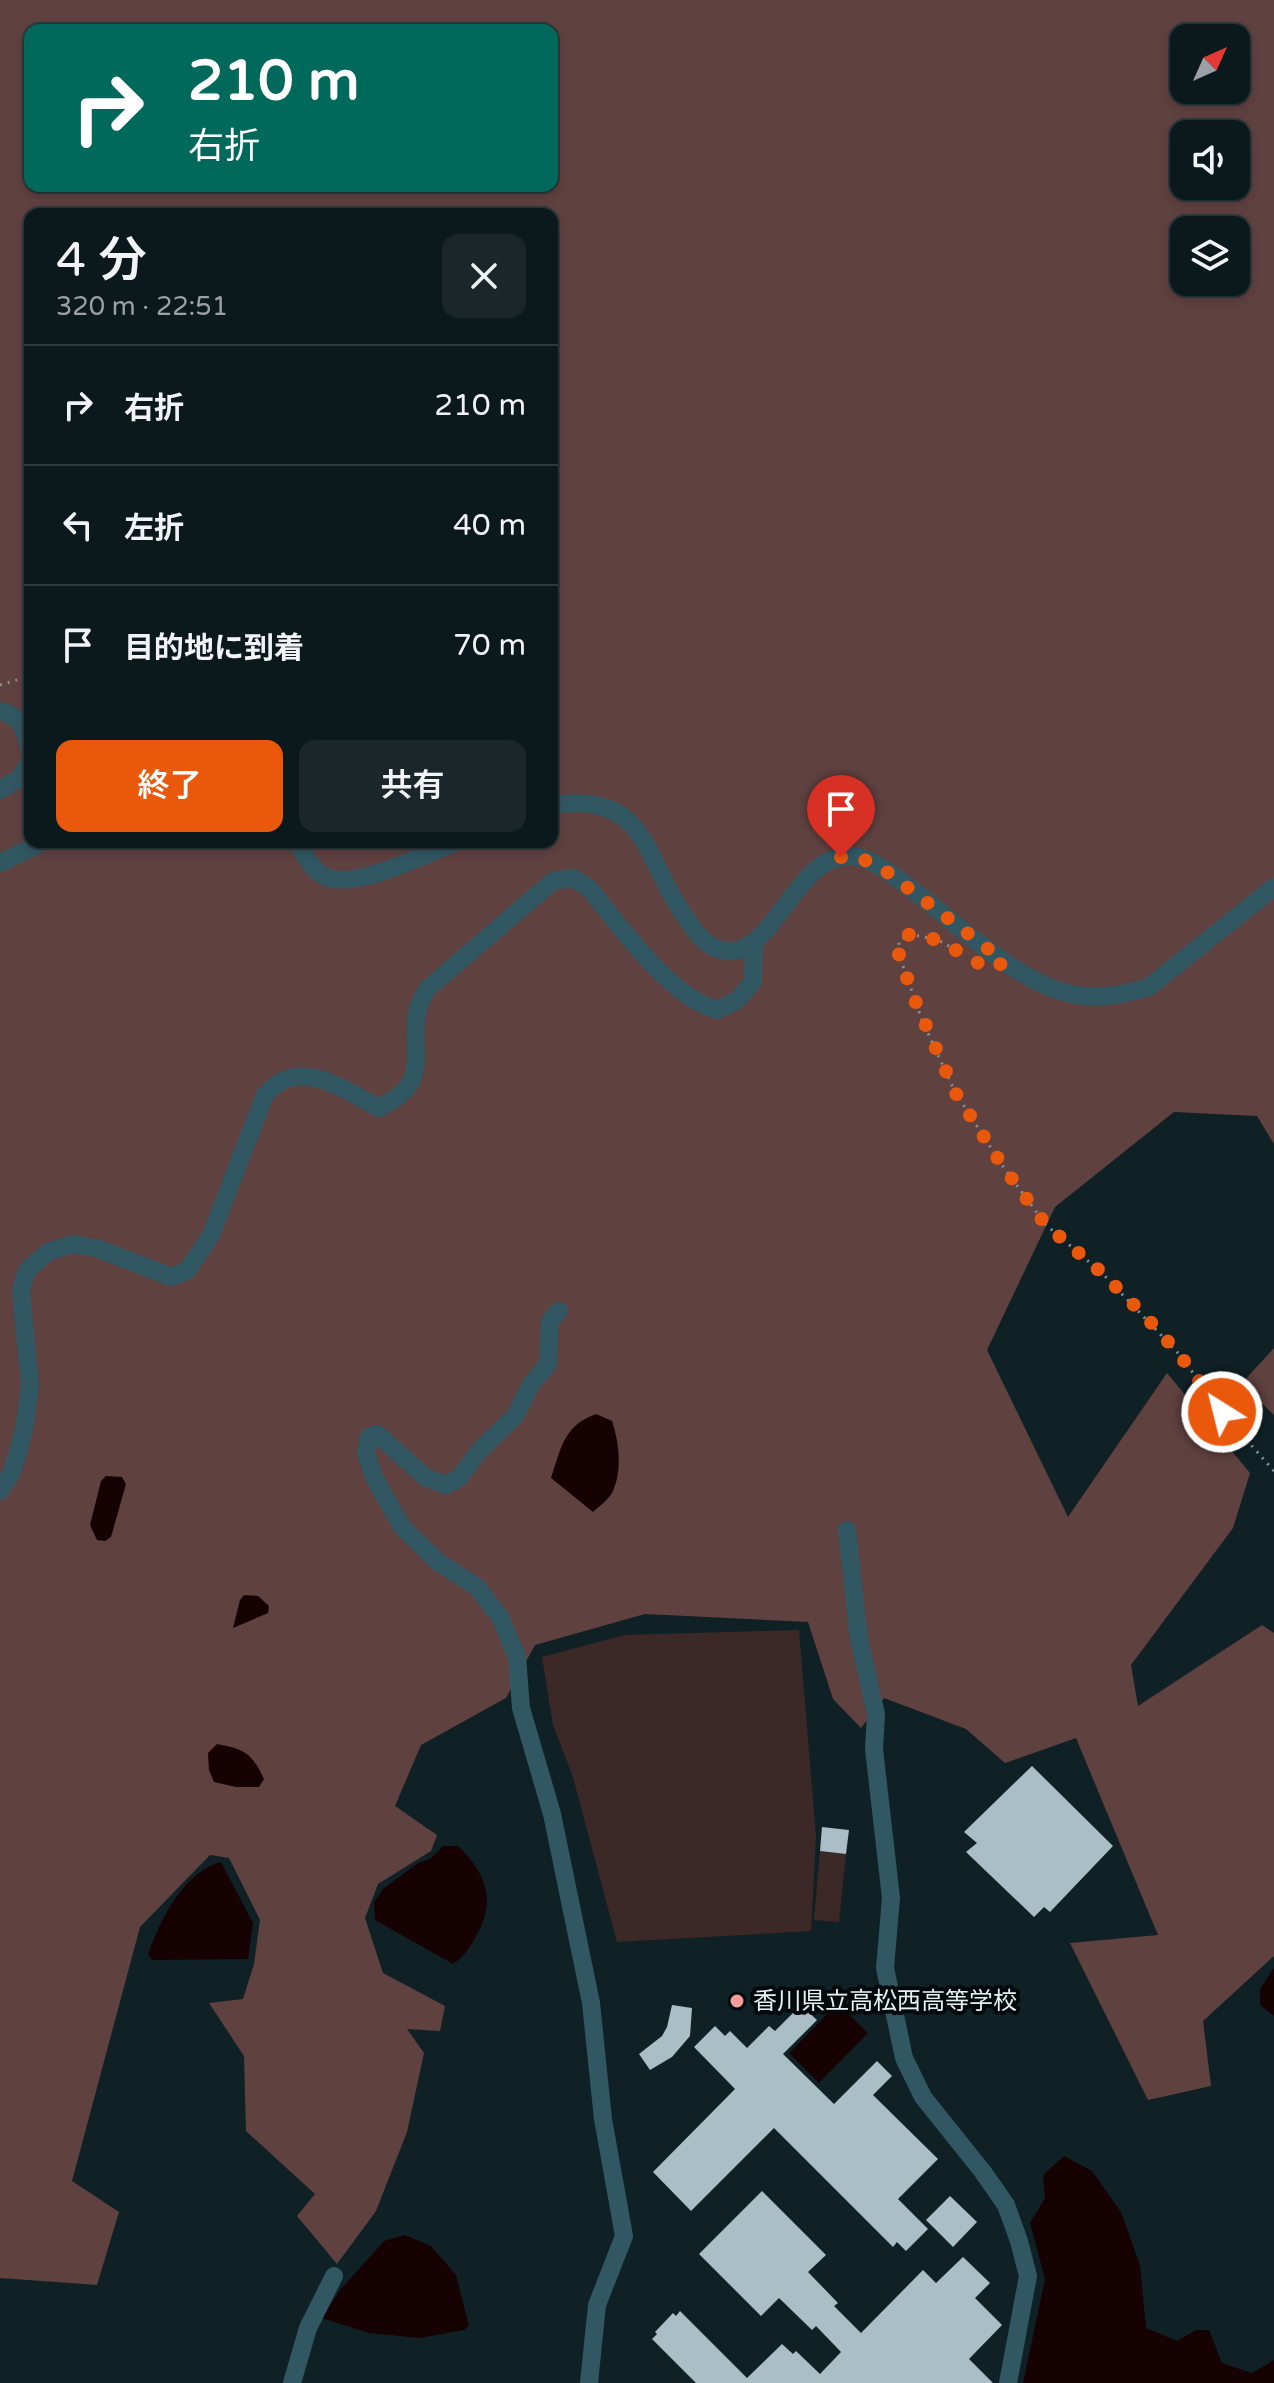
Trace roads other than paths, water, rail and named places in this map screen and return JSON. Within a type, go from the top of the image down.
[{"type":"street","points":[[0,711],[22,722],[24,727]]},
{"type":"street","points":[[0,790],[20,778],[24,771]]},
{"type":"street","points":[[558,804],[575,802],[599,806],[617,813],[634,826],[647,842],[678,907],[694,930],[710,945],[728,951],[740,950],[754,943],[820,865],[841,857],[859,857],[910,888],[1025,976],[1070,994],[1097,997],[1123,995],[1149,987],[1274,887]]},
{"type":"street","points":[[0,863],[31,848]]},
{"type":"street","points":[[301,848],[311,864],[325,877],[347,881],[441,848]]},
{"type":"street","points":[[0,1491],[12,1472],[24,1430],[30,1386],[21,1291],[27,1270],[48,1252],[73,1244],[99,1249],[171,1277],[187,1271],[211,1235],[265,1095],[280,1082],[303,1076],[326,1081],[379,1108],[398,1099],[417,1072],[417,1009],[427,989],[553,881],[573,878],[590,889],[673,985],[701,1006],[717,1010],[736,1001],[753,982],[754,943]]},
{"type":"street","points":[[559,1311],[550,1321],[548,1364],[530,1386],[515,1416],[480,1450],[459,1478],[446,1485],[425,1477],[377,1434],[369,1437],[366,1453],[374,1477],[402,1527],[438,1562],[477,1587],[500,1617],[517,1657],[521,1708],[552,1814],[591,2003],[603,2119],[624,2236],[597,2305],[589,2383]]},
{"type":"street","points":[[847,1530],[859,1639],[876,1714],[874,1749],[891,1898],[885,1968],[904,2058],[910,2071],[923,2097],[1006,2205],[1019,2241],[1028,2276],[1008,2383]]},
{"type":"street","points":[[292,2383],[308,2328],[334,2276]]},
{"type":"place","name":"香川県立高松西高等学校","points":[[737,2001]]}]
